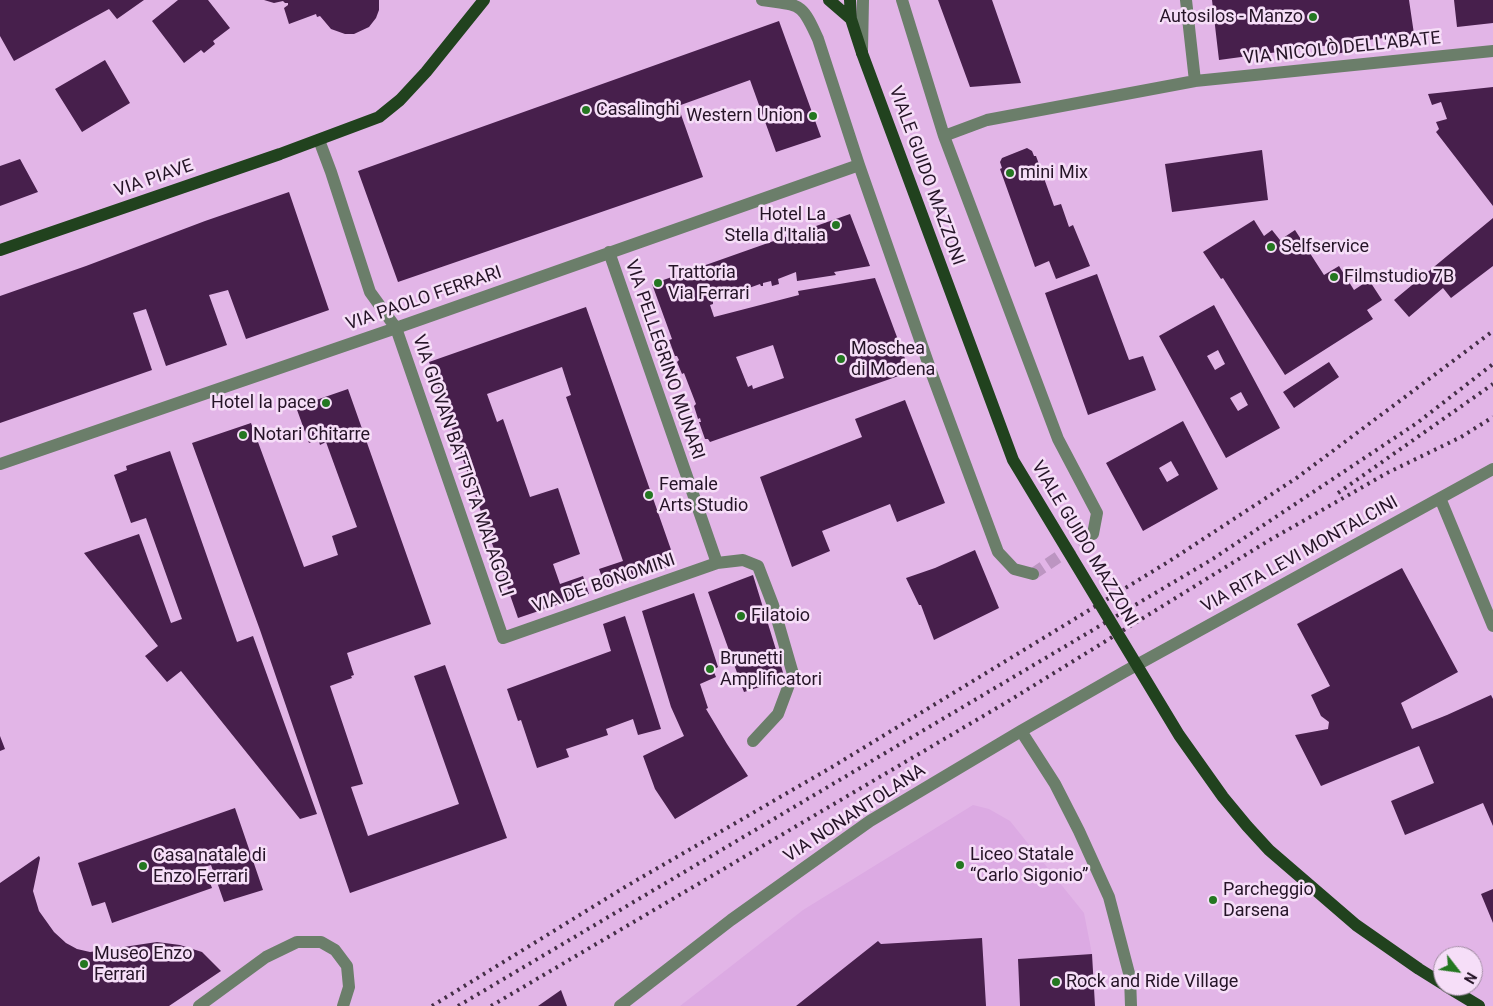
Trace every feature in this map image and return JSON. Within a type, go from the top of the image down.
[{"type":"main road","name":"VIA PIAVE","points":[[0,250],[319,140],[379,117],[400,100],[426,72],[484,0]]},
{"type":"main road","points":[[829,0],[851,19]]},
{"type":"main road","name":"VIALE GUIDO MAZZONI","points":[[850,0],[851,19],[862,53],[1013,460],[1179,735],[1246,826],[1269,850],[1356,926],[1433,978]]},
{"type":"main road","points":[[1462,996],[1479,1006]]},
{"type":"street","points":[[762,0],[793,4],[802,9],[810,21],[818,39],[859,165],[933,377],[998,552],[1014,569],[1033,574]]},
{"type":"street","points":[[862,53],[863,0]]},
{"type":"street","name":"VIALE GUIDO MAZZONI","points":[[902,0],[944,136],[1058,439],[1097,513],[1093,534]]},
{"type":"street","points":[[1186,0],[1195,81]]},
{"type":"street","name":"VIA NICOLÒ DELL'ABATE","points":[[944,136],[987,120],[1195,81],[1493,51]]},
{"type":"street","name":"VIA GIOVAN BATTISTA MALAGOLI","points":[[319,140],[370,292],[396,328],[503,638]]},
{"type":"street","name":"VIA PAOLO FERRARI","points":[[0,464],[396,328],[859,165]]},
{"type":"street","name":"VIA PELLEGRINO MUNARI","points":[[609,252],[717,563]]},
{"type":"street","name":"VIA RITA LEVI MONTALCINI","points":[[1124,672],[1493,470]]},
{"type":"street","points":[[1440,498],[1493,626]]},
{"type":"street","name":"VIA DE' BONOMINI","points":[[503,638],[717,563],[743,560],[758,566],[773,605],[793,674],[778,714],[753,741]]},
{"type":"street","name":"VIA NONANTOLANA","points":[[620,1006],[731,920],[870,821],[1124,672]]},
{"type":"street","points":[[1021,731],[1055,784],[1079,830],[1109,897],[1130,976],[1131,1006]]},
{"type":"street","points":[[199,1006],[266,957],[297,942],[321,942],[335,950],[346,966],[349,987],[342,1006]]},
{"type":"shaded area","name":"Liceo Statale “Carlo Sigonio”","points":[[973,805],[989,809],[1010,821],[1084,913],[1092,954],[1018,959],[1020,1006],[680,1006],[803,910]]},
{"type":"building","points":[[0,0],[144,0],[117,19],[109,9],[14,61],[0,36]]},
{"type":"building","points":[[178,0],[208,0],[230,28],[213,41],[215,44],[204,53],[201,50],[184,63],[152,21]]},
{"type":"building","points":[[264,0],[379,0],[379,10],[369,27],[354,34],[345,34],[331,29],[316,14],[289,24],[284,8],[288,3],[283,1],[274,3]]},
{"type":"building","points":[[938,0],[992,0],[1021,83],[970,87]]},
{"type":"building","name":"Autosilos - Manzo","points":[[1212,0],[1409,0],[1414,34],[1345,43],[1346,52],[1331,55],[1330,45],[1219,60]]},
{"type":"building","points":[[1454,0],[1493,0],[1493,23],[1457,27]]},
{"type":"building","points":[[779,21],[821,137],[776,152],[750,80],[678,106],[703,177],[398,282],[358,171]]},
{"type":"building","points":[[105,60],[130,103],[82,132],[55,89]]},
{"type":"building","points":[[1493,87],[1493,206],[1436,132],[1439,129],[1436,122],[1447,119],[1441,102],[1432,105],[1428,94]]},
{"type":"building","points":[[1027,148],[1036,156],[1054,206],[1061,204],[1069,227],[1073,225],[1090,266],[1056,279],[1049,261],[1035,267],[1000,169],[1002,168],[1000,162],[1002,158]]},
{"type":"building","points":[[1262,150],[1268,200],[1172,212],[1165,164]]},
{"type":"building","points":[[20,159],[38,192],[0,206],[0,166]]},
{"type":"building","points":[[289,192],[329,310],[246,339],[228,290],[209,295],[227,345],[166,366],[146,309],[133,313],[152,370],[0,423],[0,296]]},
{"type":"building","name":"Moschea di Modena","points":[[850,214],[870,266],[834,272],[836,275],[797,281],[796,272],[778,279],[779,284],[772,286],[771,281],[763,283],[763,286],[760,284],[713,301],[713,304],[710,305],[714,317],[799,295],[798,291],[875,278],[910,372],[710,442],[708,439],[705,439],[699,422],[701,422],[700,418],[698,419],[694,406],[696,404],[684,373],[682,374],[677,362],[679,360],[675,356],[669,340],[672,339],[652,284]],"holes":[[[773,345],[784,378],[753,389],[752,385],[748,387],[736,357]]]},
{"type":"building","points":[[1493,218],[1493,266],[1451,298],[1443,288],[1409,317],[1394,300]]},
{"type":"building","points":[[1254,220],[1264,236],[1272,230],[1280,240],[1295,230],[1324,275],[1339,266],[1354,290],[1369,280],[1382,300],[1367,310],[1373,319],[1285,375],[1223,278],[1221,279],[1203,252]]},
{"type":"building","points":[[1097,274],[1129,360],[1143,356],[1156,390],[1088,415],[1045,293]]},
{"type":"building","points":[[1214,305],[1280,428],[1226,458],[1159,336]],"holes":[[[1218,350],[1225,364],[1215,370],[1207,356]],[[1241,392],[1248,405],[1238,411],[1230,398]]]},
{"type":"building","points":[[586,307],[676,564],[606,588],[599,569],[623,561],[566,397],[571,395],[562,367],[487,394],[497,422],[503,419],[530,497],[558,488],[580,554],[553,564],[560,584],[583,576],[589,594],[518,618],[429,362]]},
{"type":"building","points":[[1329,362],[1339,377],[1294,408],[1283,392]]},
{"type":"building","points":[[348,389],[431,624],[347,653],[354,675],[351,676],[352,678],[330,686],[363,784],[351,787],[368,836],[459,804],[414,676],[445,665],[507,838],[350,893],[260,630],[192,443],[251,423],[304,567],[338,555],[332,536],[357,527],[326,442],[320,445],[318,439],[309,443],[296,407]]},
{"type":"building","points":[[905,400],[945,503],[897,522],[890,504],[822,531],[830,551],[792,567],[760,477],[862,437],[855,419]]},
{"type":"building","points":[[1183,421],[1218,489],[1143,531],[1106,463]],"holes":[[[1171,461],[1179,475],[1167,482],[1159,468]]]},
{"type":"building","points":[[170,451],[237,642],[253,636],[317,814],[300,819],[181,671],[167,682],[145,656],[158,646],[84,553],[139,534],[171,623],[182,619],[146,518],[131,523],[114,475],[127,470],[126,466]]},
{"type":"building","points":[[975,550],[999,608],[934,640],[921,605],[919,605],[906,578],[935,568]]},
{"type":"building","points":[[1402,568],[1458,672],[1401,703],[1412,729],[1491,695],[1493,699],[1493,826],[1483,803],[1405,835],[1391,801],[1434,783],[1419,746],[1321,786],[1295,735],[1328,729],[1329,722],[1321,716],[1311,695],[1330,686],[1297,624]]},
{"type":"building","name":"Filatoio","points":[[753,575],[785,679],[744,692],[708,592]]},
{"type":"building","points":[[694,593],[718,667],[713,670],[716,677],[700,684],[708,708],[706,709],[748,776],[675,819],[655,789],[643,756],[684,736],[671,707],[642,611]]},
{"type":"building","points":[[625,616],[661,729],[638,735],[633,719],[606,729],[608,735],[566,749],[569,757],[537,768],[521,720],[518,721],[507,689],[611,651],[603,624]]},
{"type":"building","points":[[0,736],[5,749],[0,751]]},
{"type":"building","name":"Casa natale di Enzo Ferrari","points":[[235,808],[263,890],[224,902],[211,865],[204,867],[212,888],[112,923],[105,902],[92,906],[78,863]]},
{"type":"building","points":[[39,856],[33,891],[39,911],[54,932],[66,943],[77,949],[90,952],[157,942],[180,945],[202,952],[221,971],[169,1006],[0,1006],[0,883]]},
{"type":"building","points":[[1493,889],[1493,923],[1481,894]]},
{"type":"building","points":[[982,938],[986,1006],[796,1006],[878,941],[881,944]]},
{"type":"building","name":"Rock and Ride Village","points":[[1092,954],[1095,1006],[1020,1006],[1018,959]]},
{"type":"building","points":[[561,990],[567,1006],[538,1006]]},
{"type":"tunnel","points":[[1033,574],[1093,534]]},
{"type":"railway","points":[[432,1006],[625,887],[832,767],[1168,562],[1298,477],[1493,331]]},
{"type":"railway","points":[[458,1006],[1211,560],[1417,423],[1493,364]]},
{"type":"railway","points":[[1338,493],[1493,384]]},
{"type":"railway","points":[[491,1006],[1007,702],[1268,541],[1387,473],[1461,437],[1493,417]]},
{"type":"place","name":"Autosilos - Manzo","points":[[1313,17]]},
{"type":"place","name":"Casalinghi","points":[[586,110]]},
{"type":"place","name":"Western Union","points":[[813,116]]},
{"type":"place","name":"mini Mix","points":[[1010,173]]},
{"type":"place","name":"Hotel La Stella d'Italia","points":[[836,225]]},
{"type":"place","name":"Selfservice","points":[[1271,247]]},
{"type":"place","name":"Filmstudio 7B","points":[[1334,277]]},
{"type":"place","name":"Trattoria Via Ferrari","points":[[658,283]]},
{"type":"place","name":"Moschea di Modena","points":[[841,359]]},
{"type":"place","name":"Hotel la pace","points":[[326,403]]},
{"type":"place","name":"Notari Chitarre","points":[[243,435]]},
{"type":"place","name":"Female Arts Studio","points":[[649,495]]},
{"type":"place","name":"Filatoio","points":[[741,616]]},
{"type":"place","name":"Brunetti Amplificatori","points":[[710,669]]},
{"type":"place","name":"Liceo Statale “Carlo Sigonio”","points":[[960,865]]},
{"type":"place","name":"Casa natale di Enzo Ferrari","points":[[143,866]]},
{"type":"place","name":"Parcheggio Darsena","points":[[1213,900]]},
{"type":"place","name":"Museo Enzo Ferrari","points":[[84,964]]},
{"type":"place","name":"Rock and Ride Village","points":[[1056,982]]}]
